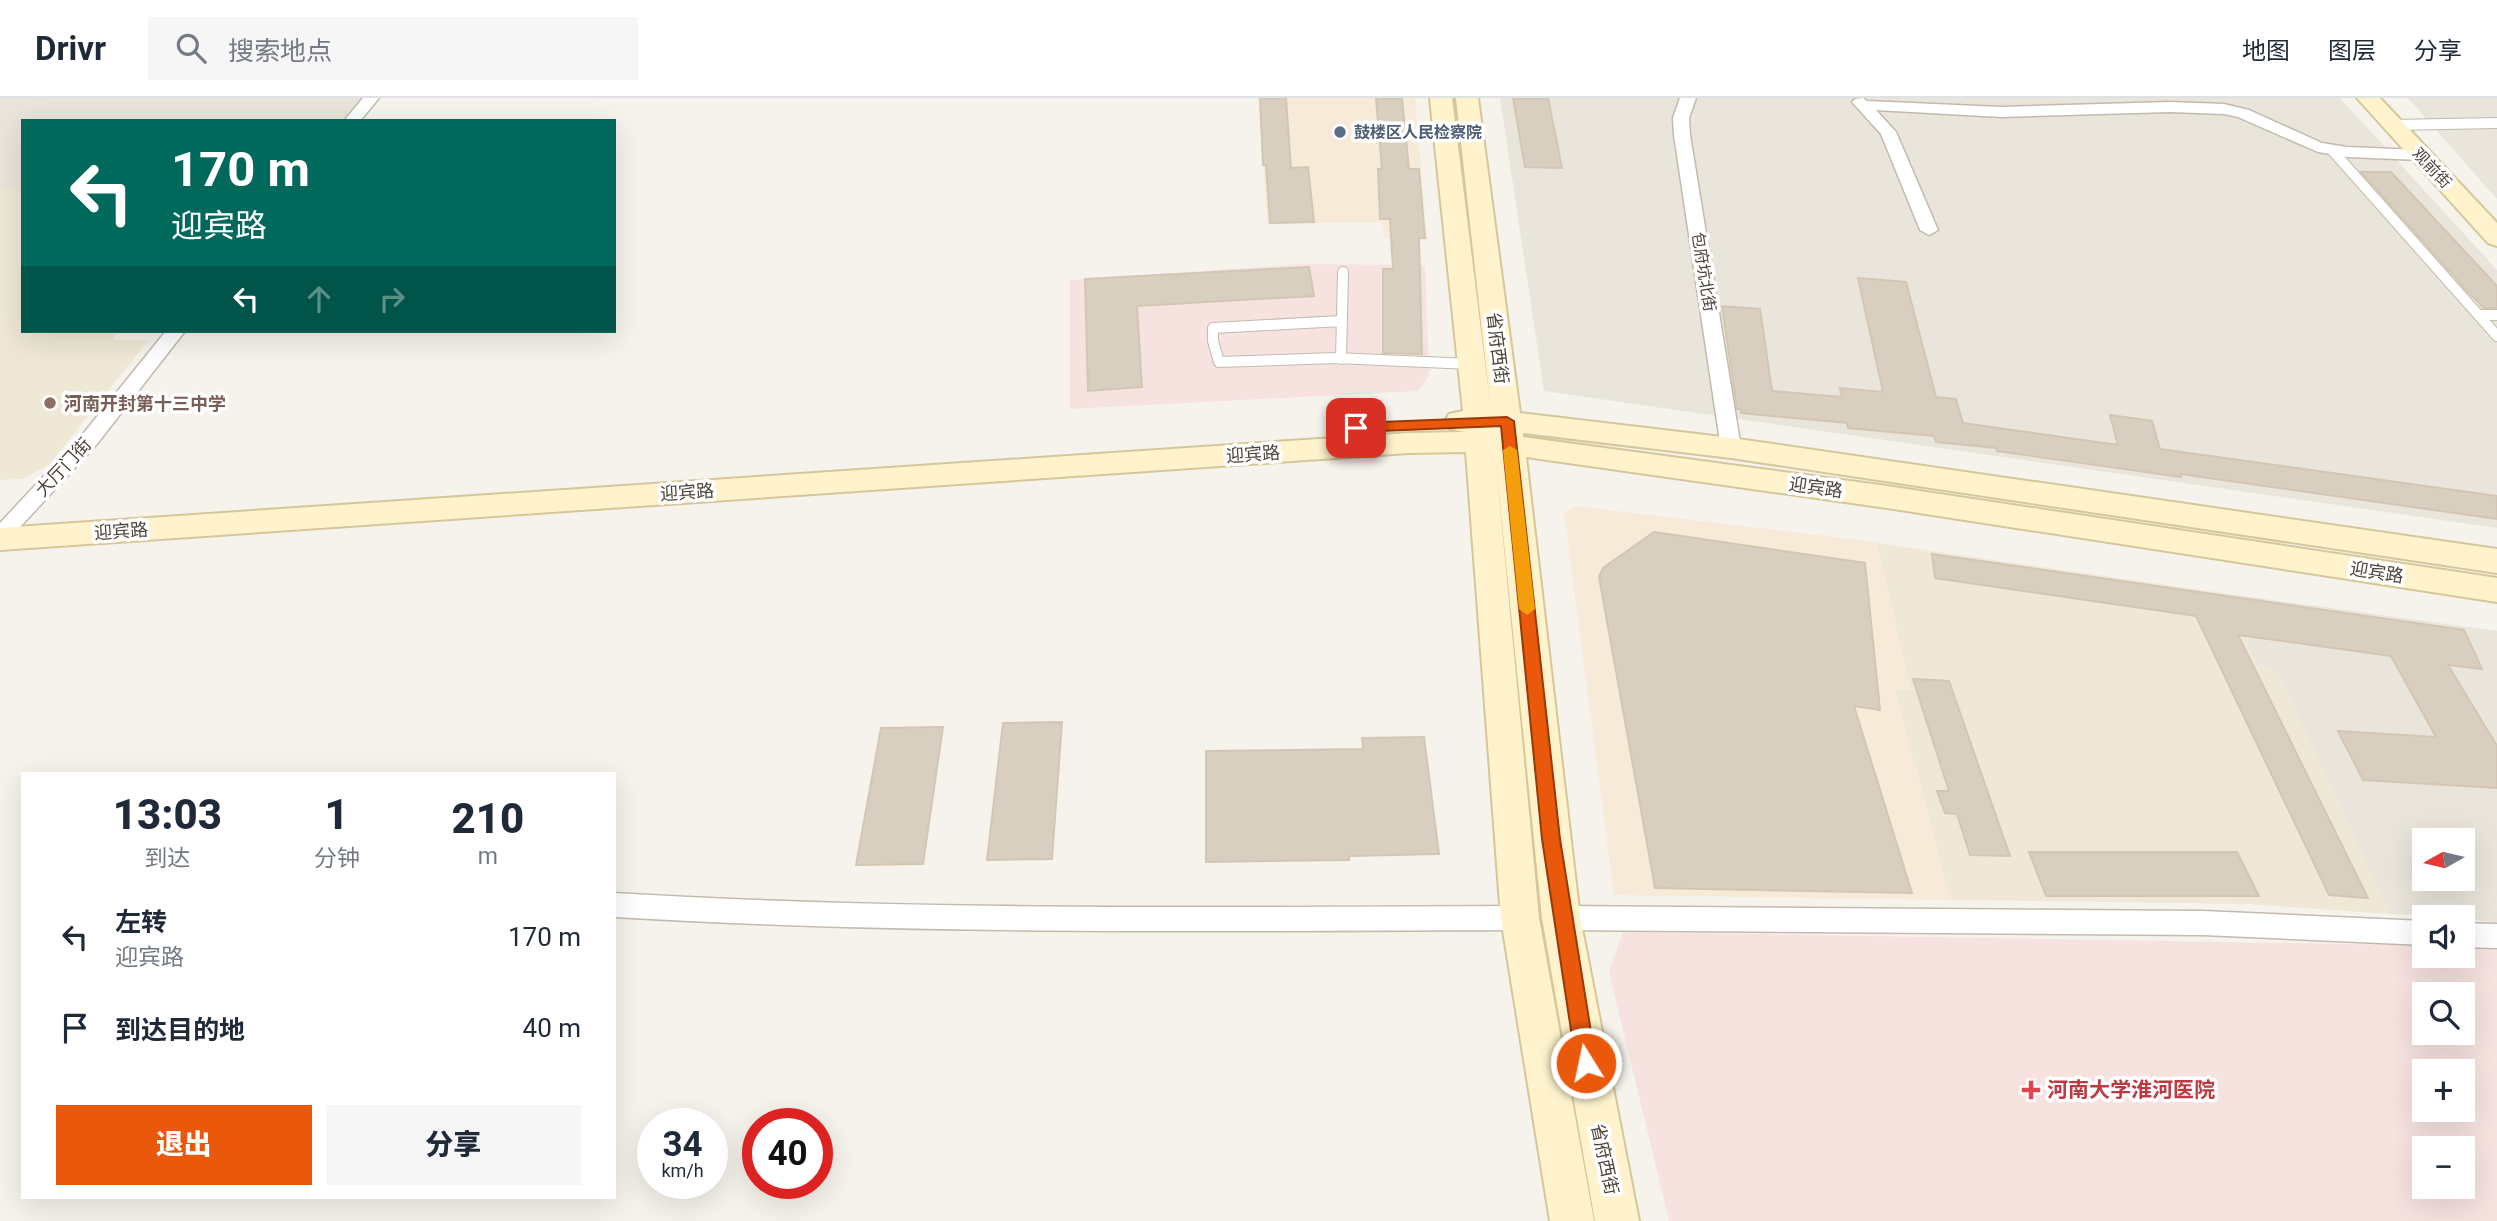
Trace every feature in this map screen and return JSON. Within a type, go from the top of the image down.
[{"type":"main road","name":"省府西街","points":[[1441,98],[1471,364],[1494,432],[1561,918],[1617,1221]]},
{"type":"main road","name":"省府西街","points":[[1467,98],[1494,432],[1520,918],[1572,1221]]},
{"type":"main road","name":"观前街","points":[[2368,98],[2497,238]]},
{"type":"main road","name":"迎宾路","points":[[1494,432],[1887,497],[2497,590]]},
{"type":"main road","name":"迎宾路","points":[[4,527],[1409,443],[1494,432],[1731,448],[2497,561]]},
{"type":"street","points":[[354,119],[372,98]]},
{"type":"street","name":"包府坑北街","points":[[1688,98],[1681,118],[1682,135],[1731,448]]},
{"type":"street","points":[[1859,102],[2001,112],[2169,107],[2224,109],[2243,113],[2318,147],[2420,155]]},
{"type":"street","points":[[1859,102],[1888,132],[1929,230]]},
{"type":"street","name":"大厅门街","points":[[4,527],[90,439],[174,333]]},
{"type":"street","points":[[616,905],[728,913],[916,918],[1520,918]]},
{"type":"street","points":[[1561,918],[2203,923],[2412,932]]},
{"type":"street","points":[[2475,935],[2497,936]]},
{"type":"lane","points":[[2393,125],[2497,123]]},
{"type":"lane","points":[[2332,150],[2497,336]]},
{"type":"lane","points":[[1341,359],[1343,272]]},
{"type":"lane","points":[[2479,315],[2497,316]]},
{"type":"lane","points":[[1341,321],[1213,328],[1213,341],[1219,362],[1341,359],[1471,364]]},
{"type":"shaded area","points":[[0,98],[363,98],[346,119],[21,119],[21,190],[0,190]]},
{"type":"shaded area","points":[[1259,98],[1415,98],[1427,240],[1384,238],[1382,222],[1267,224]]},
{"type":"shaded area","points":[[1500,98],[2340,98],[2497,270],[2497,528],[1544,391]]},
{"type":"shaded area","points":[[2408,98],[2497,98],[2497,199],[2436,130]]},
{"type":"shaded area","name":"河南开封第十三中学","points":[[0,190],[21,190],[21,333],[117,333],[112,340],[149,340],[49,465],[22,479],[0,480]]},
{"type":"shaded area","points":[[1303,264],[1425,265],[1429,376],[1418,391],[1070,409],[1070,280]]},
{"type":"shaded area","points":[[1576,506],[1877,542],[1911,690],[1895,689],[1951,900],[1614,895],[1564,513]]},
{"type":"shaded area","points":[[1877,543],[2229,594],[2256,664],[2278,673],[2390,914],[2248,904],[1951,900],[1895,689],[1911,690]]},
{"type":"shaded area","points":[[2229,594],[2497,631],[2497,922],[2475,920],[2475,905],[2412,905],[2412,915],[2390,914],[2278,673],[2256,664]]},
{"type":"shaded area","name":"河南大学淮河医院","points":[[1623,932],[2411,945],[2412,968],[2475,968],[2475,949],[2497,950],[2497,1221],[1669,1221],[1609,972]]},
{"type":"building","points":[[1260,98],[1286,98],[1291,168],[1308,167],[1314,222],[1270,223],[1266,165],[1263,165]]},
{"type":"building","points":[[1376,98],[1402,98],[1409,169],[1419,169],[1425,238],[1419,238],[1422,354],[1383,353],[1383,269],[1393,269],[1390,219],[1380,219],[1378,169],[1382,169]]},
{"type":"building","points":[[1513,98],[1548,98],[1562,168],[1525,167]]},
{"type":"building","points":[[2361,172],[2391,172],[2497,286],[2497,308],[2484,308],[2468,292]]},
{"type":"building","points":[[1309,267],[1314,296],[1137,306],[1142,387],[1088,391],[1085,279]]},
{"type":"building","points":[[1858,278],[1906,282],[1936,397],[1956,399],[1963,423],[2118,445],[2110,415],[2152,421],[2160,449],[2497,496],[2497,519],[1997,451],[1996,448],[1936,442],[1934,436],[1848,428],[1847,423],[1741,413],[1741,409],[1737,409],[1722,306],[1760,309],[1772,391],[1842,397],[1840,388],[1883,392]]},
{"type":"building","points":[[1654,532],[1865,563],[1880,710],[1854,706],[1912,893],[1655,888],[1599,577],[1603,568]]},
{"type":"building","points":[[1932,554],[2464,630],[2482,669],[2448,665],[2497,746],[2497,788],[2363,780],[2338,731],[2436,737],[2391,656],[2238,635],[2368,898],[2329,895],[2196,616],[1935,578]]},
{"type":"building","points":[[1913,679],[1949,681],[2010,856],[1970,855],[1957,814],[1945,813],[1937,791],[1949,791]]},
{"type":"building","points":[[1062,722],[1052,859],[987,860],[1003,723]]},
{"type":"building","points":[[943,727],[923,864],[856,865],[881,728]]},
{"type":"building","points":[[1424,737],[1439,854],[1349,856],[1349,860],[1206,862],[1206,751],[1363,749],[1362,738]]},
{"type":"building","points":[[2029,852],[2237,852],[2259,896],[2046,896]]},
{"type":"slow traffic","points":[[1510,450],[1527,609]]},
{"type":"place","name":"鼓楼区人民检察院","points":[[1340,132]]},
{"type":"place","name":"河南开封第十三中学","points":[[50,403]]},
{"type":"place","name":"河南大学淮河医院","points":[[2031,1090]]},
{"type":"route","points":[[1356,428],[1507,421],[1551,839],[1561,918],[1586,1063]]}]
